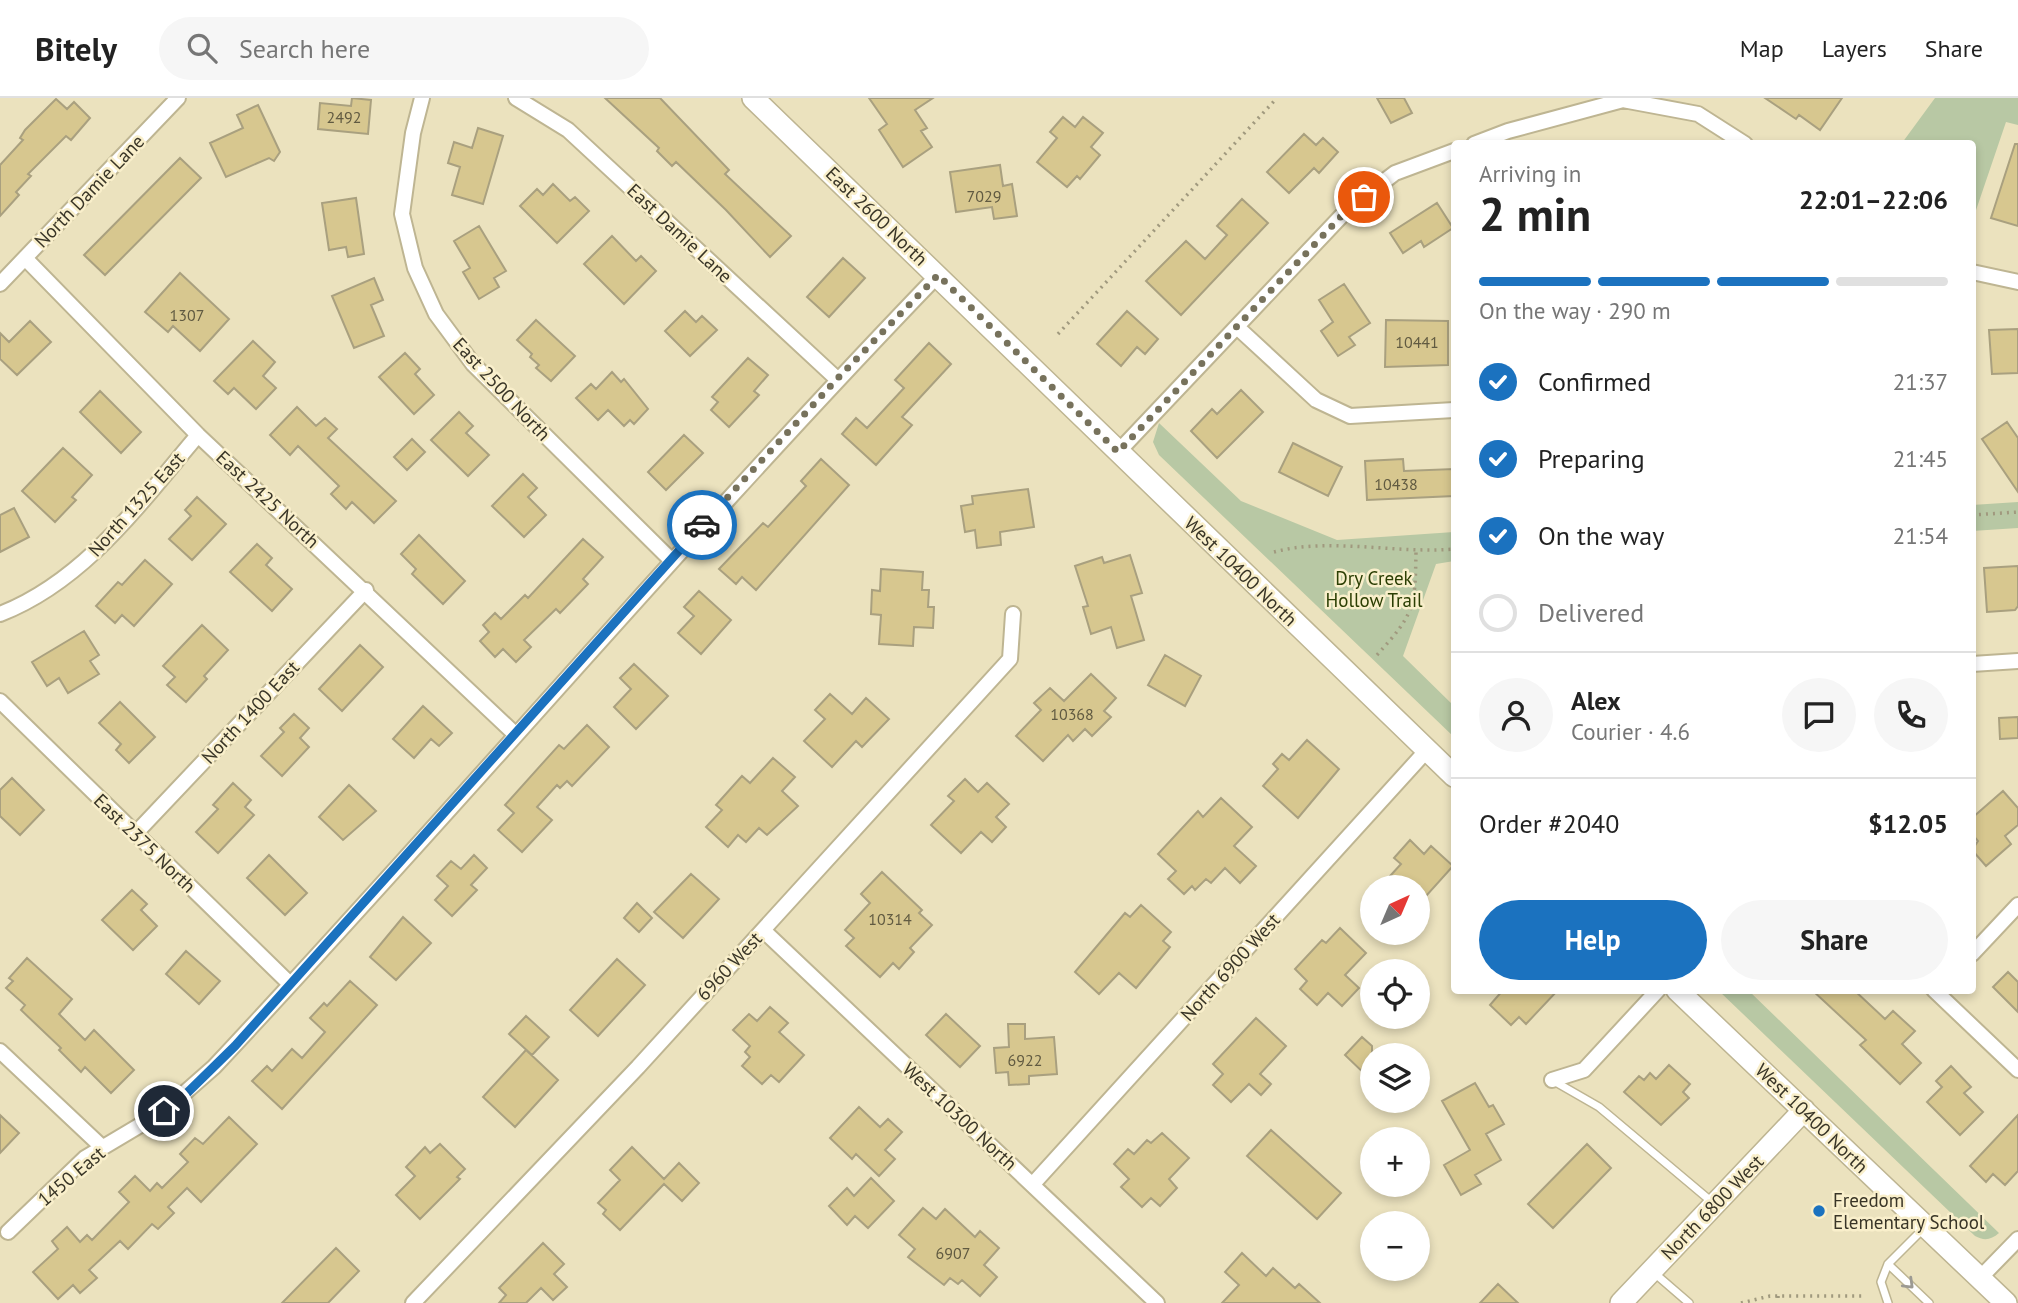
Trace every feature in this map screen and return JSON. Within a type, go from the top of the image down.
[{"type":"street","name":"North Damie Lane","points":[[0,284],[178,98]]},
{"type":"street","name":"East 2500 North","points":[[422,98],[413,134],[402,214],[415,268],[436,314],[473,364],[670,560]]},
{"type":"street","name":"East Damie Lane","points":[[516,98],[568,130],[837,379]]},
{"type":"street","name":"East 2600 North","points":[[753,98],[1030,364]]},
{"type":"street","points":[[1484,140],[1508,131],[1623,100],[1698,114],[1739,140]]},
{"type":"street","points":[[1118,452],[1349,208],[1395,173],[1451,152]]},
{"type":"street","name":"East 2425 North","points":[[25,258],[198,435],[366,590],[516,735]]},
{"type":"street","points":[[1976,273],[2018,282]]},
{"type":"street","name":"1450 East","points":[[8,1232],[85,1158],[186,1094],[235,1046],[670,560],[837,379],[938,275]]},
{"type":"street","points":[[1237,327],[1316,400],[1350,416],[1451,410]]},
{"type":"street","name":"West 10400 North","points":[[1030,364],[1451,773]]},
{"type":"street","name":"North 1325 East","points":[[0,614],[43,593],[100,548],[198,435]]},
{"type":"street","name":"North 1400 East","points":[[135,834],[366,590]]},
{"type":"street","name":"6960 West","points":[[413,1303],[613,1094],[1010,659],[1013,614]]},
{"type":"street","points":[[1976,664],[2018,661]]},
{"type":"street","name":"East 2375 North","points":[[0,701],[290,984]]},
{"type":"street","name":"North 6900 West","points":[[1033,1184],[1427,750]]},
{"type":"street","points":[[1976,950],[2018,905]]},
{"type":"street","name":"West 10300 North","points":[[763,930],[1157,1303]]},
{"type":"street","points":[[1552,1080],[1584,1070],[1654,994]]},
{"type":"street","name":"West 10400 North","points":[[1681,994],[2006,1303]]},
{"type":"street","points":[[1939,994],[2018,1070]]},
{"type":"street","points":[[0,1051],[102,1147]]},
{"type":"street","name":"North 6800 West","points":[[1621,1303],[1804,1110]]},
{"type":"street","points":[[1980,1278],[2018,1239]]},
{"type":"lane","points":[[1552,1080],[1599,1107],[1714,1204]]},
{"type":"lane","points":[[1888,1303],[1881,1282],[1888,1264],[1925,1226]]},
{"type":"lane","points":[[1888,1264],[1929,1303]]},
{"type":"lane","points":[[1651,1271],[1689,1303]]},
{"type":"path","points":[[1058,334],[1277,98]]},
{"type":"path","points":[[1976,515],[2018,512]]},
{"type":"path","points":[[1274,552],[1303,544],[1416,552],[1451,549]]},
{"type":"path","points":[[1377,654],[1406,620],[1416,600],[1416,552]]},
{"type":"path","points":[[1778,1296],[1778,1303]]},
{"type":"path","points":[[1741,1303],[1778,1296],[1864,1296]]},
{"type":"green space","points":[[1935,98],[2018,98],[2018,125],[2006,122],[1976,210],[1976,140],[1904,140]]},
{"type":"green space","name":"Dry Creek Hollow Trail","points":[[1159,423],[1241,501],[1337,540],[1451,532],[1451,562],[1436,564],[1403,656],[1451,703],[1451,734],[1159,455],[1153,442]]},
{"type":"green space","points":[[2018,502],[2018,528],[1976,531],[1976,505]]},
{"type":"green space","points":[[1722,994],[1752,994],[1999,1233],[1987,1239],[1975,1236]]},
{"type":"building","points":[[352,98],[371,100],[368,134],[318,129],[320,103],[351,106]]},
{"type":"building","points":[[605,98],[660,98],[729,170],[725,174],[791,236],[770,257],[726,210],[676,162],[672,166],[657,151],[659,148]]},
{"type":"building","points":[[869,98],[933,98],[915,110],[927,128],[921,131],[932,147],[903,167],[879,130],[887,124]]},
{"type":"building","points":[[1377,98],[1404,98],[1412,113],[1391,123]]},
{"type":"building","points":[[1765,98],[1842,98],[1820,130],[1799,115],[1796,119]]},
{"type":"building","points":[[56,99],[67,109],[74,102],[90,118],[71,140],[66,136],[28,174],[31,176],[16,192],[19,195],[0,216],[0,165],[23,140],[20,138],[25,130]]},
{"type":"building","points":[[258,105],[280,152],[274,161],[269,158],[226,177],[210,143],[243,128],[237,115]]},
{"type":"building","points":[[1063,117],[1075,127],[1083,117],[1103,133],[1091,147],[1100,155],[1080,179],[1077,176],[1067,187],[1037,162],[1057,138],[1050,132]]},
{"type":"building","points":[[478,128],[503,136],[483,204],[452,195],[460,167],[448,163],[454,142],[472,148]]},
{"type":"building","points":[[1304,134],[1316,145],[1323,138],[1338,152],[1319,173],[1314,168],[1289,193],[1267,172]]},
{"type":"building","points":[[2015,144],[2018,144],[2018,226],[1991,218]]},
{"type":"building","points":[[180,158],[201,178],[105,275],[84,255]]},
{"type":"building","points":[[1000,165],[1003,186],[1012,184],[1017,216],[994,219],[992,207],[956,212],[950,172]]},
{"type":"building","points":[[553,184],[570,201],[575,197],[589,211],[557,243],[520,206],[537,189],[543,195]]},
{"type":"building","points":[[356,198],[364,254],[348,257],[346,247],[329,250],[322,203]]},
{"type":"building","points":[[1242,199],[1268,223],[1181,315],[1146,281],[1186,241],[1205,259],[1227,235],[1217,226]]},
{"type":"building","points":[[1437,203],[1451,225],[1451,229],[1424,247],[1421,241],[1403,253],[1390,233]]},
{"type":"building","points":[[479,226],[506,271],[494,278],[499,287],[479,299],[463,272],[470,268],[454,241]]},
{"type":"building","points":[[612,236],[636,261],[641,256],[656,271],[624,304],[584,264]]},
{"type":"building","points":[[843,258],[865,278],[829,317],[807,297]]},
{"type":"building","points":[[180,273],[229,319],[200,351],[173,326],[168,332],[145,312]]},
{"type":"building","points":[[374,278],[383,300],[371,305],[384,336],[354,348],[332,296]]},
{"type":"building","points":[[1344,284],[1370,323],[1349,337],[1355,345],[1338,356],[1321,331],[1333,322],[1319,300]]},
{"type":"building","points":[[685,311],[696,322],[702,316],[717,330],[690,356],[665,331]]},
{"type":"building","points":[[1127,311],[1158,339],[1145,354],[1137,347],[1121,366],[1097,344]]},
{"type":"building","points":[[536,320],[575,356],[551,381],[536,368],[539,365],[530,357],[532,354],[517,340]]},
{"type":"building","points":[[1386,320],[1448,321],[1448,365],[1385,367]]},
{"type":"building","points":[[30,321],[51,342],[17,375],[0,359],[0,333],[9,342]]},
{"type":"building","points":[[2018,329],[2018,373],[1992,374],[1989,330]]},
{"type":"building","points":[[253,341],[275,362],[263,376],[276,388],[256,409],[234,388],[228,394],[214,381]]},
{"type":"building","points":[[929,343],[951,364],[902,417],[912,425],[876,465],[842,434],[856,418],[867,428],[904,388],[895,380]]},
{"type":"building","points":[[405,353],[420,369],[415,374],[434,395],[414,414],[379,377]]},
{"type":"building","points":[[748,358],[768,375],[754,391],[759,395],[729,427],[711,410],[718,402],[712,397]]},
{"type":"building","points":[[612,372],[621,382],[624,379],[648,409],[634,424],[630,420],[624,426],[608,410],[598,420],[576,398],[591,384],[596,389]]},
{"type":"building","points":[[1241,390],[1263,412],[1217,458],[1191,431],[1212,409],[1217,414]]},
{"type":"building","points":[[100,391],[141,432],[121,453],[80,412]]},
{"type":"building","points":[[297,407],[316,426],[325,418],[337,429],[328,438],[396,501],[374,523],[352,502],[346,509],[331,494],[339,486],[298,446],[290,455],[270,435]]},
{"type":"building","points":[[459,412],[473,426],[466,433],[489,455],[468,476],[431,440]]},
{"type":"building","points":[[2007,422],[2018,438],[2018,492],[1982,439]]},
{"type":"building","points":[[684,435],[703,453],[666,490],[648,472]]},
{"type":"building","points":[[412,439],[425,452],[407,470],[394,457]]},
{"type":"building","points":[[1293,443],[1342,467],[1328,496],[1279,472]]},
{"type":"building","points":[[63,448],[92,475],[72,497],[76,500],[55,522],[22,491]]},
{"type":"building","points":[[821,459],[849,485],[756,590],[742,577],[736,584],[719,569],[763,523],[768,527],[806,486],[801,481]]},
{"type":"building","points":[[1403,459],[1404,471],[1451,469],[1451,496],[1367,500],[1365,461]]},
{"type":"building","points":[[523,474],[537,488],[528,497],[546,515],[524,537],[492,506]]},
{"type":"building","points":[[1028,489],[1034,527],[1000,532],[1001,545],[977,548],[975,530],[965,532],[961,506],[973,504],[972,496]]},
{"type":"building","points":[[197,497],[226,524],[192,560],[169,539],[191,516],[185,510]]},
{"type":"building","points":[[14,508],[29,537],[0,552],[0,515]]},
{"type":"building","points":[[419,535],[465,581],[443,604],[412,574],[416,569],[401,554]]},
{"type":"building","points":[[583,539],[603,557],[583,579],[588,584],[560,613],[556,609],[524,640],[531,647],[516,662],[503,649],[495,657],[480,641],[489,632],[483,625],[495,613],[501,619],[525,595],[528,598]]},
{"type":"building","points":[[257,544],[272,558],[266,565],[292,589],[272,611],[230,572]]},
{"type":"building","points":[[1130,555],[1142,593],[1131,596],[1144,640],[1117,648],[1111,627],[1091,634],[1083,607],[1088,606],[1075,566],[1102,557],[1104,563]]},
{"type":"building","points":[[145,560],[172,584],[134,626],[122,615],[115,623],[96,606],[118,582],[122,585]]},
{"type":"building","points":[[2018,566],[2018,606],[2015,610],[1987,612],[1984,568]]},
{"type":"building","points":[[881,569],[923,572],[922,590],[929,590],[928,607],[934,607],[933,628],[914,627],[913,646],[879,644],[881,615],[871,614],[872,590],[880,591]]},
{"type":"building","points":[[699,591],[731,620],[701,654],[678,633],[694,616],[684,607]]},
{"type":"building","points":[[202,625],[228,650],[204,676],[207,679],[186,702],[167,685],[175,677],[163,666]]},
{"type":"building","points":[[84,631],[99,655],[90,661],[99,674],[68,693],[59,678],[47,686],[32,662]]},
{"type":"building","points":[[360,645],[383,667],[342,711],[319,689]]},
{"type":"building","points":[[1165,655],[1201,676],[1185,706],[1148,685]]},
{"type":"building","points":[[634,664],[668,696],[636,729],[614,707],[631,689],[620,678]]},
{"type":"building","points":[[1091,674],[1116,698],[1104,711],[1111,717],[1092,736],[1085,729],[1073,741],[1068,735],[1043,761],[1016,736],[1041,710],[1034,703],[1050,688],[1064,701]]},
{"type":"building","points":[[830,694],[852,714],[866,698],[889,719],[862,747],[856,741],[832,767],[804,741],[825,719],[815,710]]},
{"type":"building","points":[[120,702],[155,737],[129,763],[116,750],[121,744],[99,723]]},
{"type":"building","points":[[423,706],[452,733],[439,746],[431,739],[414,758],[393,739]]},
{"type":"building","points":[[294,714],[309,728],[300,738],[309,747],[282,776],[261,756],[284,732],[280,728]]},
{"type":"building","points":[[2018,717],[2018,738],[2000,739],[1999,718]]},
{"type":"building","points":[[587,725],[609,747],[572,786],[567,781],[560,788],[557,785],[537,807],[552,820],[522,852],[498,830],[514,813],[505,805],[559,745],[564,749]]},
{"type":"building","points":[[1307,740],[1339,769],[1298,818],[1263,786],[1278,769],[1273,764],[1282,754],[1289,760]]},
{"type":"building","points":[[773,758],[795,777],[782,791],[798,806],[767,835],[759,828],[746,842],[738,835],[728,847],[706,827],[722,810],[716,805],[742,776],[750,783]]},
{"type":"building","points":[[12,778],[44,810],[20,835],[0,816],[0,790]]},
{"type":"building","points":[[965,779],[978,792],[987,783],[1009,804],[996,817],[1006,827],[992,842],[981,832],[961,853],[931,825],[954,801],[948,796]]},
{"type":"building","points":[[233,783],[251,800],[245,807],[254,815],[218,853],[196,832],[218,809],[213,805]]},
{"type":"building","points":[[349,785],[376,811],[343,840],[319,817]]},
{"type":"building","points":[[2003,791],[2018,808],[2018,825],[2005,836],[2011,844],[1986,866],[1976,855],[1976,815]]},
{"type":"building","points":[[1221,798],[1252,827],[1234,846],[1256,866],[1240,883],[1225,868],[1211,883],[1206,879],[1195,890],[1192,886],[1184,894],[1168,879],[1176,871],[1158,854],[1198,811],[1203,817]]},
{"type":"building","points":[[1410,840],[1424,854],[1431,846],[1451,864],[1451,868],[1430,892],[1430,875],[1391,875],[1401,864],[1394,858]]},
{"type":"building","points":[[269,855],[307,893],[285,915],[247,878]]},
{"type":"building","points":[[474,855],[487,868],[471,885],[477,890],[452,916],[435,900],[448,886],[437,876],[451,861],[461,869]]},
{"type":"building","points":[[882,872],[922,910],[919,913],[932,925],[910,948],[914,952],[899,969],[893,963],[880,977],[846,946],[854,938],[845,930],[870,903],[861,894]]},
{"type":"building","points":[[691,874],[719,899],[683,938],[654,912]]},
{"type":"building","points":[[132,890],[147,904],[141,910],[157,926],[133,950],[102,920]]},
{"type":"building","points":[[637,903],[652,918],[639,932],[624,918]]},
{"type":"building","points":[[1141,905],[1171,932],[1163,941],[1170,947],[1136,988],[1119,973],[1099,994],[1075,972],[1125,913],[1130,917]]},
{"type":"building","points":[[403,917],[431,943],[396,980],[370,957]]},
{"type":"building","points":[[1340,928],[1366,953],[1345,975],[1359,988],[1342,1006],[1328,993],[1317,1005],[1300,989],[1307,981],[1295,969],[1322,940],[1326,943]]},
{"type":"building","points":[[186,951],[220,981],[199,1004],[166,974]]},
{"type":"building","points":[[27,958],[72,999],[59,1014],[85,1040],[94,1030],[134,1070],[111,1093],[85,1067],[81,1072],[59,1050],[61,1048],[21,1010],[25,1005],[6,988],[13,981],[9,978]]},
{"type":"building","points":[[617,959],[645,985],[598,1036],[570,1010]]},
{"type":"building","points":[[2008,972],[2018,982],[2018,1012],[1993,987]]},
{"type":"building","points":[[350,981],[377,1005],[282,1109],[252,1081],[267,1066],[272,1071],[292,1049],[302,1058],[325,1032],[310,1018],[324,1003],[327,1006]]},
{"type":"building","points":[[1500,994],[1554,994],[1526,1024],[1519,1017],[1511,1025],[1490,1005]]},
{"type":"building","points":[[1816,994],[1858,994],[1885,1019],[1893,1011],[1915,1031],[1902,1044],[1921,1063],[1900,1084],[1860,1045],[1866,1040]]},
{"type":"building","points":[[770,1007],[788,1023],[779,1032],[804,1055],[779,1082],[771,1075],[762,1084],[742,1066],[750,1057],[745,1052],[750,1046],[733,1030],[749,1014],[757,1021]]},
{"type":"building","points":[[946,1014],[980,1046],[960,1067],[926,1035]]},
{"type":"building","points":[[526,1016],[549,1037],[532,1055],[509,1034]]},
{"type":"building","points":[[1256,1018],[1286,1046],[1260,1074],[1271,1084],[1261,1095],[1249,1084],[1231,1102],[1213,1085],[1223,1074],[1213,1064]]},
{"type":"building","points":[[1008,1024],[1025,1024],[1025,1039],[1054,1037],[1057,1074],[1029,1076],[1029,1084],[1009,1085],[1008,1072],[996,1073],[994,1048],[1009,1047]]},
{"type":"building","points":[[1362,1037],[1369,1043],[1360,1043],[1360,1069],[1345,1055]]},
{"type":"building","points":[[526,1050],[558,1080],[515,1127],[483,1097]]},
{"type":"building","points":[[1669,1065],[1690,1084],[1683,1092],[1689,1098],[1661,1125],[1624,1092],[1639,1076],[1644,1080],[1650,1073],[1656,1079]]},
{"type":"building","points":[[1951,1066],[1971,1087],[1964,1093],[1983,1112],[1960,1135],[1927,1102],[1942,1087],[1936,1081]]},
{"type":"building","points":[[1475,1083],[1489,1107],[1493,1105],[1504,1124],[1486,1134],[1501,1160],[1475,1175],[1481,1184],[1461,1195],[1444,1165],[1470,1150],[1442,1101]]},
{"type":"building","points":[[859,1107],[880,1127],[888,1119],[902,1132],[885,1150],[895,1159],[879,1176],[856,1154],[852,1159],[830,1138]]},
{"type":"building","points":[[0,1115],[19,1133],[0,1153]]},
{"type":"building","points":[[2018,1115],[2018,1171],[2005,1185],[1993,1174],[1986,1182],[1970,1166]]},
{"type":"building","points":[[229,1117],[257,1144],[201,1202],[187,1188],[168,1207],[174,1213],[158,1229],[152,1224],[128,1249],[120,1241],[89,1270],[97,1278],[80,1293],[73,1285],[58,1299],[33,1272],[58,1249],[52,1241],[67,1227],[80,1242],[87,1235],[92,1240],[129,1202],[119,1192],[135,1176],[150,1191],[157,1183],[162,1188],[188,1162],[180,1154],[195,1138],[203,1144]]},
{"type":"building","points":[[1271,1130],[1341,1193],[1317,1219],[1247,1156]]},
{"type":"building","points":[[1162,1133],[1189,1158],[1169,1179],[1177,1188],[1160,1206],[1151,1198],[1142,1207],[1121,1187],[1129,1179],[1114,1164],[1128,1149],[1134,1154],[1147,1140],[1151,1143]]},
{"type":"building","points":[[440,1144],[465,1169],[457,1177],[460,1179],[420,1219],[396,1195],[415,1176],[406,1167],[425,1147],[430,1153]]},
{"type":"building","points":[[1587,1144],[1611,1168],[1553,1228],[1528,1204]]},
{"type":"building","points":[[632,1147],[664,1179],[679,1163],[699,1183],[682,1201],[664,1184],[620,1230],[603,1214],[606,1210],[598,1203],[620,1180],[610,1170]]},
{"type":"building","points":[[871,1178],[894,1201],[868,1228],[855,1216],[847,1225],[829,1206],[847,1188],[854,1196]]},
{"type":"building","points":[[923,1208],[936,1219],[945,1209],[975,1237],[980,1231],[999,1248],[984,1265],[997,1277],[980,1296],[962,1280],[958,1284],[950,1278],[944,1285],[908,1257],[915,1249],[899,1235]]},
{"type":"building","points":[[543,1243],[564,1264],[554,1274],[567,1287],[553,1300],[541,1288],[526,1303],[499,1303],[506,1295],[499,1288]]},
{"type":"building","points":[[336,1248],[359,1271],[328,1303],[282,1303]]},
{"type":"building","points":[[1242,1253],[1266,1276],[1273,1268],[1295,1288],[1299,1284],[1320,1303],[1222,1303],[1239,1285],[1225,1272]]},
{"type":"building","points":[[1498,1284],[1518,1303],[1480,1303]]},
{"type":"way so far","points":[[702,525],[938,275],[1118,452],[1349,208],[1364,197]]},
{"type":"place","name":"Freedom Elementary School","points":[[1819,1211]]},
{"type":"route","points":[[164,1111],[186,1094],[235,1046],[702,525]]}]
